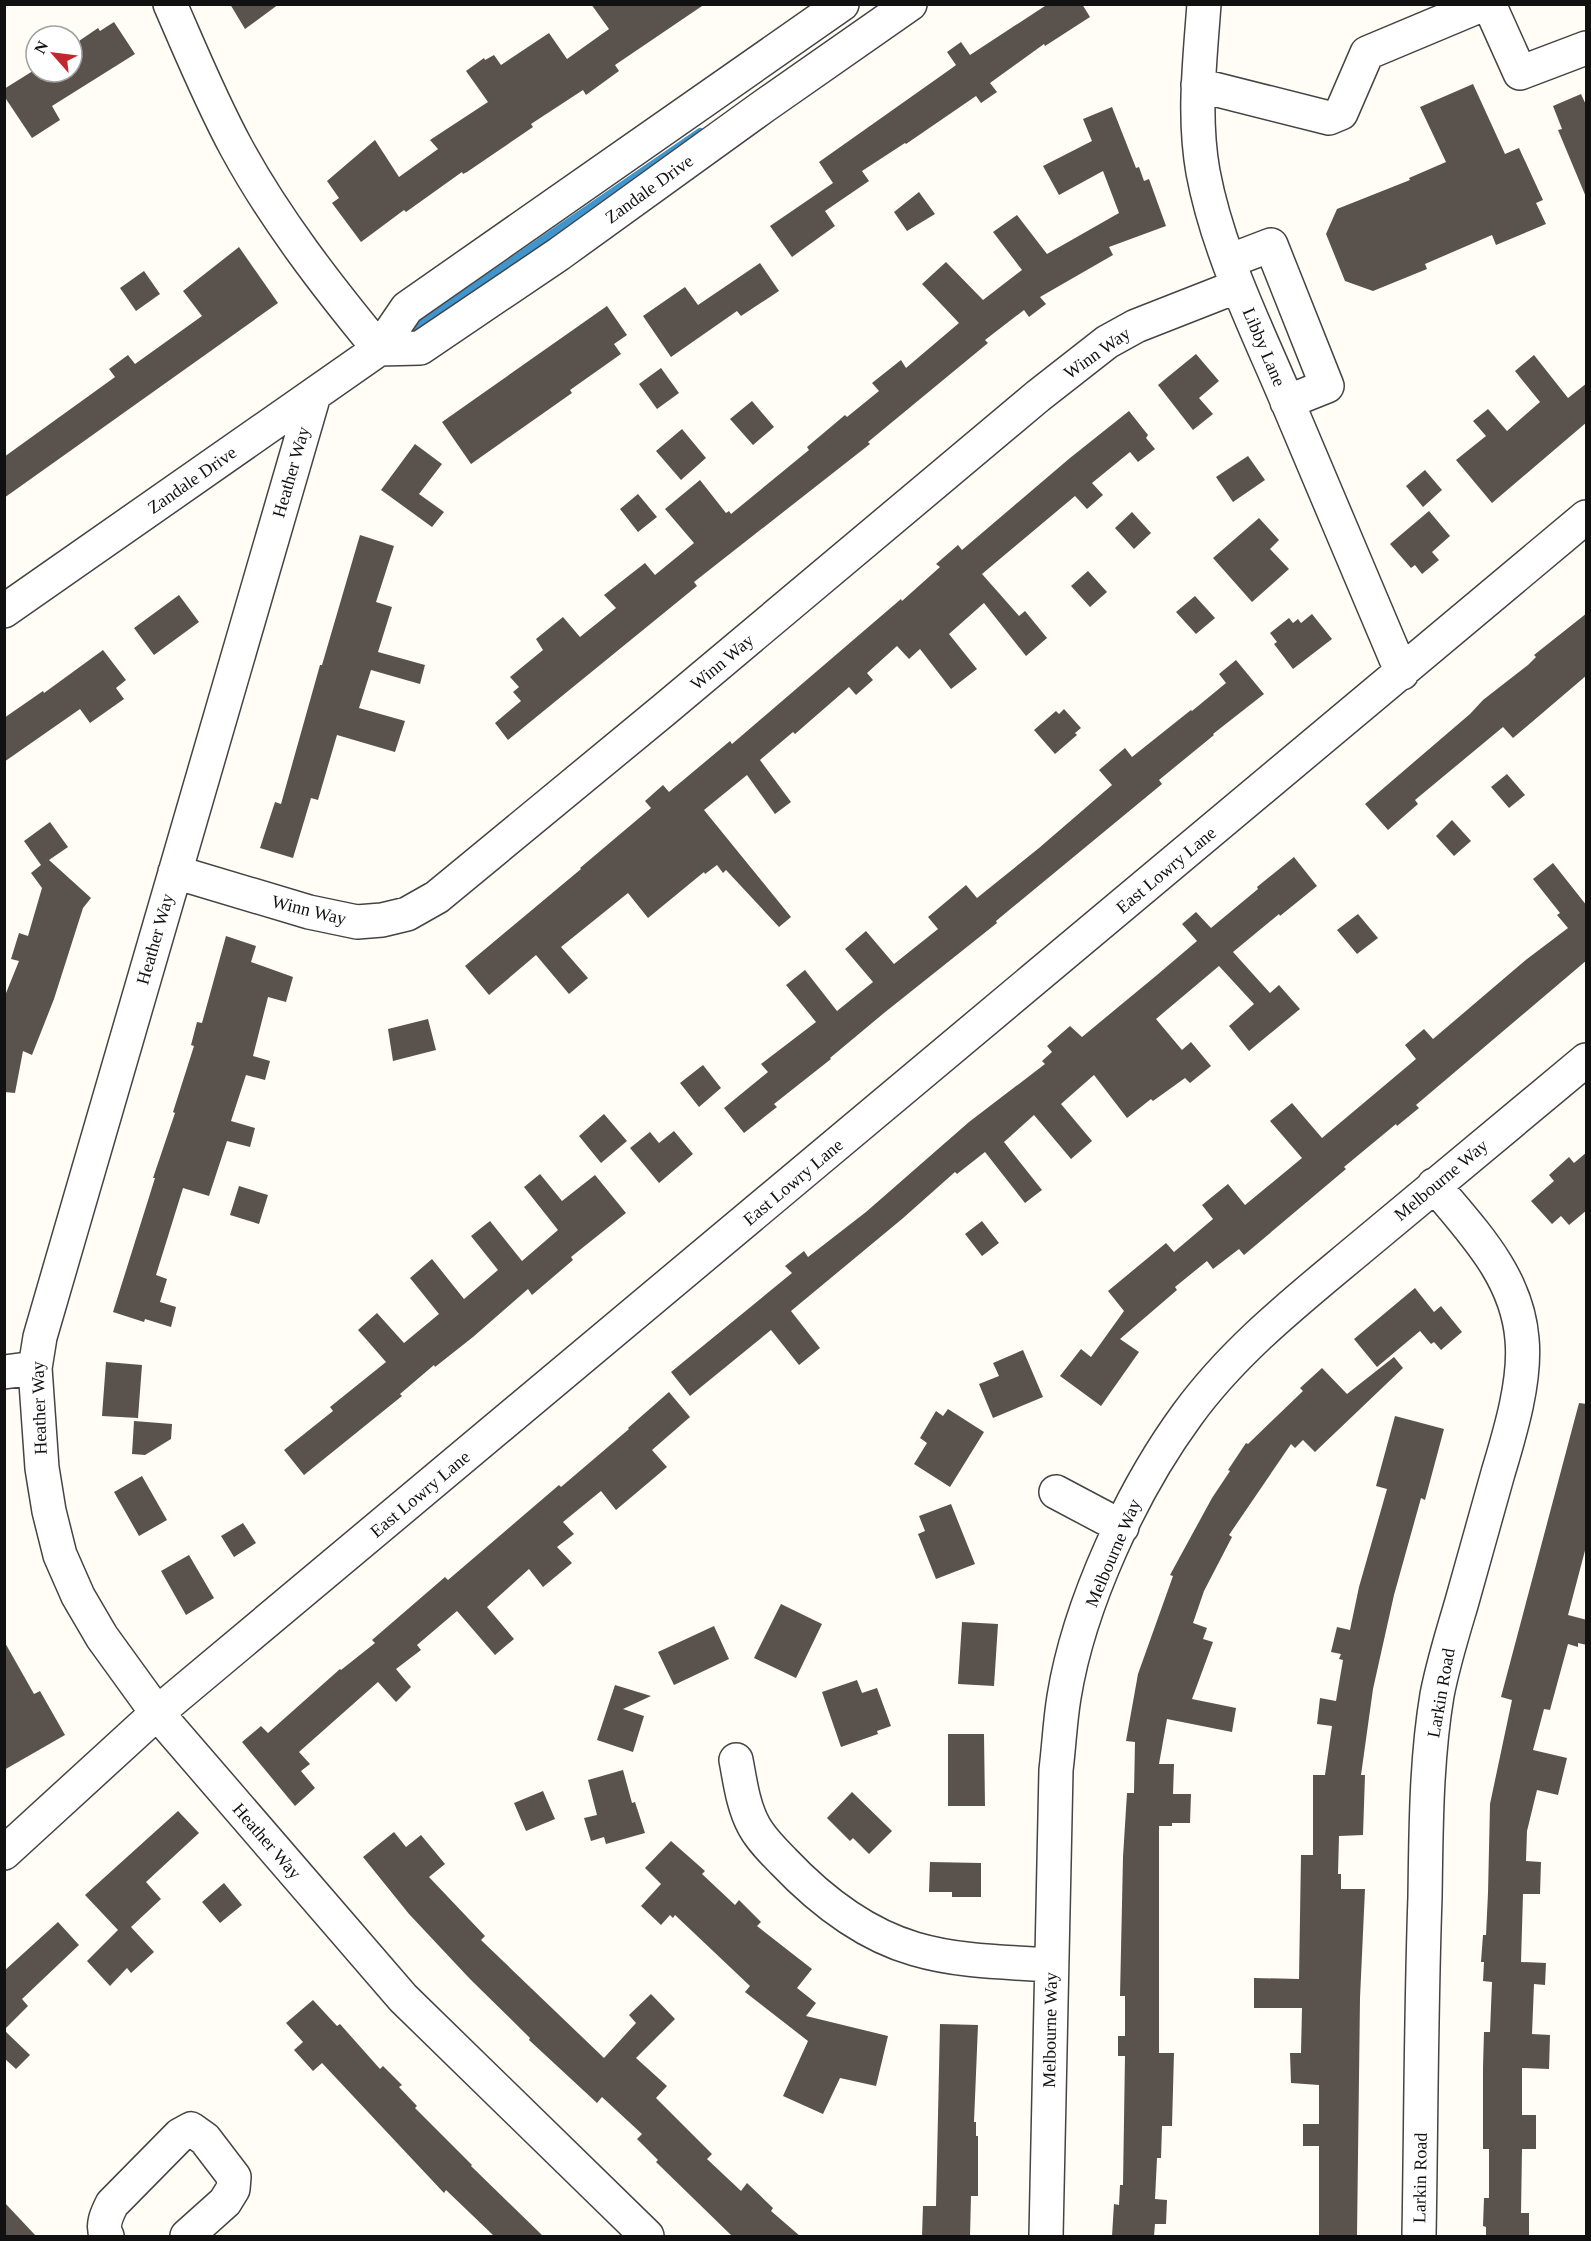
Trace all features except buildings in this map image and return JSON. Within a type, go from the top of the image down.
[{"type":"street","points":[[170,4],[220,116],[261,189],[347,310],[380,349]]},
{"type":"street","name":"Zandale Drive","points":[[4,610],[380,349],[407,309],[842,4]]},
{"type":"street","name":"Zandale Drive","points":[[380,349],[420,348],[559,254],[910,4]]},
{"type":"street","name":"Libby Lane","points":[[1204,4],[1198,85],[1198,136],[1212,211],[1234,273],[1287,402],[1402,673]]},
{"type":"street","points":[[1198,85],[1329,118],[1341,113],[1367,53],[1484,4]]},
{"type":"street","points":[[1489,4],[1520,74],[1587,48]]},
{"type":"street","name":"Winn Way","points":[[175,872],[309,912],[357,922],[381,920],[407,914],[437,897],[1038,396],[1107,342],[1234,273],[1271,245],[1327,386],[1287,402]]},
{"type":"street","name":"Heather Way","points":[[314,395],[40,1337],[20,1370],[60,1555],[78,1596],[102,1637],[157,1713],[403,1998],[647,2236]]},
{"type":"street","name":"East Lowry Lane","points":[[4,1853],[157,1713],[1587,517]]},
{"type":"street","name":"Melbourne Way","points":[[1046,2236],[1056,1770],[1064,1696],[1096,1582],[1141,1488],[1164,1448],[1188,1413],[1217,1379],[1257,1337],[1434,1185],[1587,1060]]},
{"type":"street","name":"Larkin Road","points":[[1419,2236],[1423,1951],[1432,1735],[1437,1695],[1447,1654],[1508,1438],[1522,1371],[1523,1341],[1514,1296],[1504,1275],[1488,1250],[1434,1185]]},
{"type":"street","points":[[1056,1492],[1122,1527]]},
{"type":"street","points":[[736,1760],[742,1791],[754,1825],[770,1848],[803,1882],[842,1914],[888,1939],[914,1949],[968,1959],[1051,1965]]},
{"type":"street","points":[[107,2236],[104,2232],[106,2216],[112,2205],[180,2135],[191,2129],[205,2139],[234,2176],[233,2189],[225,2202],[187,2236]]},
{"type":"waterway","points":[[415,328],[700,132]]}]
